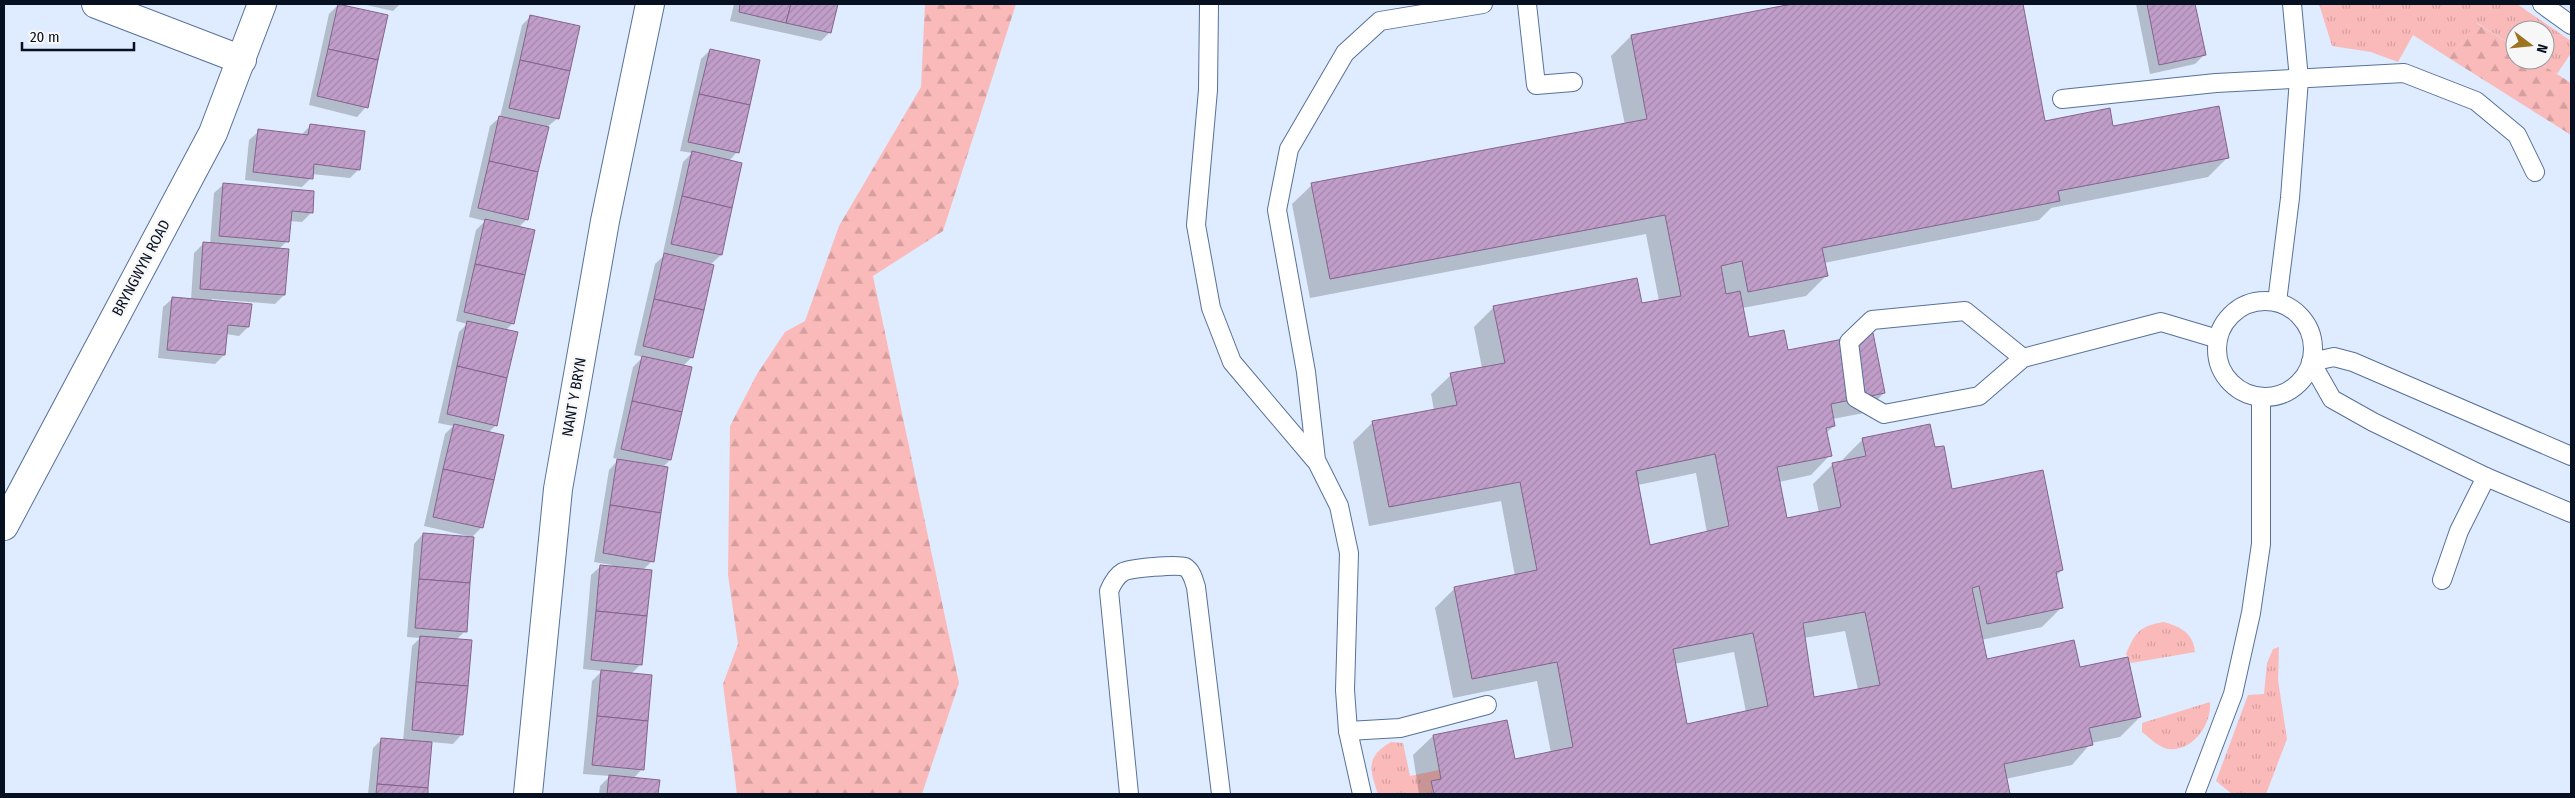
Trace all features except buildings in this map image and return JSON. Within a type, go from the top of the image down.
[{"type":"street","points":[[96,4],[242,60]]},
{"type":"street","name":"BRYNGWYN ROAD","points":[[4,526],[213,133],[262,4]]},
{"type":"street","name":"NANT Y BRYN","points":[[528,794],[558,489],[605,221],[650,4]]},
{"type":"lane","points":[[1316,460],[1306,372],[1277,210],[1289,150],[1345,53],[1380,21],[1483,4]]},
{"type":"lane","points":[[1527,4],[1536,85],[1573,82]]},
{"type":"lane","points":[[2277,302],[2290,198],[2299,79],[2292,4]]},
{"type":"lane","points":[[2542,4],[2571,25]]},
{"type":"lane","points":[[1209,6],[1208,90],[1196,225],[1211,308],[1232,362],[1316,460],[1339,506],[1349,553],[1345,690],[1348,731],[1362,794]]},
{"type":"lane","points":[[2062,99],[2216,84],[2404,73],[2476,101],[2517,135],[2534,172]]},
{"type":"lane","points":[[2262,300],[2277,302],[2291,308],[2303,318],[2310,332],[2314,347],[2311,362],[2304,377],[2293,388],[2278,395],[2261,396],[2246,393],[2232,384],[2222,371],[2218,355],[2218,338],[2229,318],[2247,304],[2262,300]]},
{"type":"lane","points":[[2023,358],[1965,311],[1872,320],[1848,342],[1856,398],[1884,414],[1979,396],[2023,358],[2161,322],[2218,338]]},
{"type":"lane","points":[[2311,362],[2334,357],[2353,362],[2571,456]]},
{"type":"lane","points":[[2311,362],[2332,398],[2373,422],[2486,477],[2571,513]]},
{"type":"lane","points":[[2195,794],[2233,694],[2251,613],[2261,544],[2261,396]]},
{"type":"lane","points":[[2442,580],[2459,531],[2486,477]]},
{"type":"lane","points":[[1129,794],[1110,591],[1114,581],[1123,571],[1177,566],[1186,568],[1192,574],[1196,587],[1221,794]]},
{"type":"lane","points":[[1348,731],[1400,728],[1487,705]]},
{"type":"green space","points":[[925,4],[1016,4],[943,231],[873,276],[959,683],[922,794],[737,794],[723,684],[738,644],[728,575],[730,426],[757,374],[785,332],[805,321],[839,226],[921,87]]},
{"type":"green space","points":[[2319,4],[2517,4],[2540,20],[2505,20],[2505,41],[2477,23],[2449,58],[2413,35],[2398,62],[2371,52],[2332,46]]},
{"type":"green space","points":[[2476,23],[2505,41],[2505,70],[2551,70],[2571,83],[2571,135],[2449,58]]},
{"type":"green space","points":[[2555,30],[2571,41],[2571,53],[2557,74],[2551,70],[2555,70]]},
{"type":"green space","points":[[2164,622],[2176,626],[2189,635],[2195,652],[2131,663],[2126,654],[2132,640],[2139,631]]},
{"type":"green space","points":[[2279,647],[2278,680],[2287,739],[2266,794],[2232,794],[2216,781],[2248,695],[2264,694],[2267,663],[2273,649]]},
{"type":"green space","points":[[2210,702],[2208,719],[2204,727],[2193,741],[2185,746],[2177,749],[2164,748],[2142,732],[2142,723]]},
{"type":"green space","points":[[1391,742],[1403,743],[1410,776],[1439,770],[1441,779],[1431,781],[1434,794],[1378,794],[1372,771],[1373,759],[1377,753]]}]
